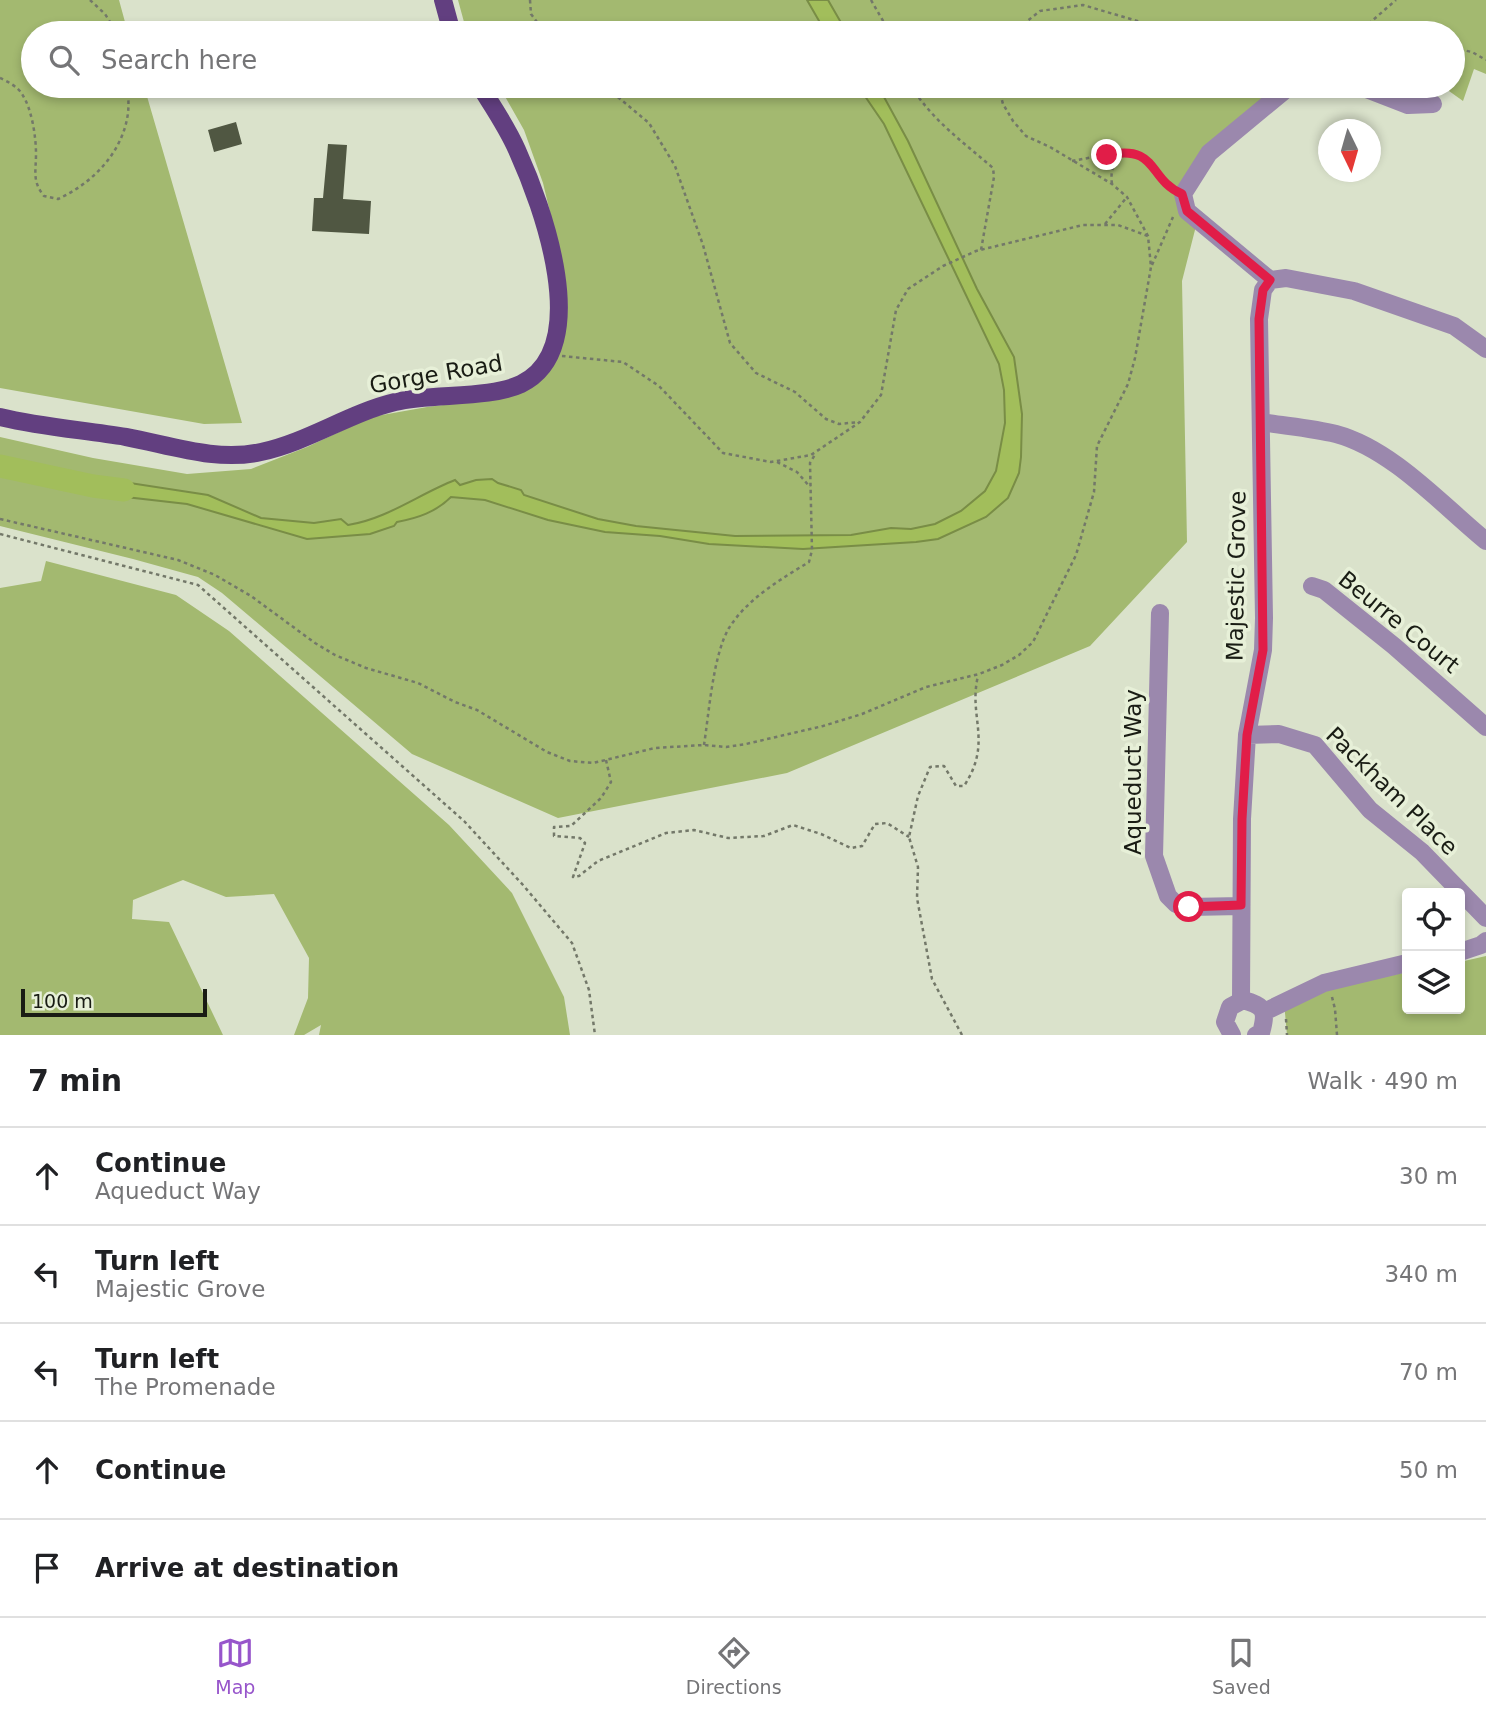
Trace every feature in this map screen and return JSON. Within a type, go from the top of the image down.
[{"type":"main road","points":[[443,0],[449,21]]},
{"type":"main road","name":"Gorge Road","points":[[0,416],[126,437],[201,453],[252,454],[278,447],[397,402],[441,395],[495,392],[533,376],[543,367],[556,339],[558,288],[542,217],[517,149],[487,98]]},
{"type":"street","points":[[1275,98],[1209,153],[1182,194],[1187,211],[1270,280],[1286,278],[1354,291],[1454,327],[1486,349]]},
{"type":"street","points":[[1390,98],[1408,105],[1433,104]]},
{"type":"street","name":"Majestic Grove","points":[[1241,1000],[1242,819],[1247,735],[1263,650],[1259,319],[1263,290],[1270,280]]},
{"type":"street","points":[[1261,422],[1337,435],[1370,449],[1399,467],[1486,541]]},
{"type":"street","name":"Beurre Court","points":[[1312,586],[1324,590],[1394,646],[1486,727]]},
{"type":"street","name":"Aqueduct Way","points":[[1160,613],[1154,856],[1168,896],[1176,904],[1189,907],[1241,905]]},
{"type":"street","name":"Packham Place","points":[[1247,735],[1279,734],[1315,745],[1370,810],[1422,852],[1486,918]]},
{"type":"street","points":[[1463,951],[1486,941]]},
{"type":"street","points":[[1264,1012],[1326,982],[1402,964]]},
{"type":"street","points":[[1232,1035],[1225,1022],[1230,1007],[1241,1000],[1258,1004],[1264,1012],[1261,1033],[1256,1035]]},
{"type":"path","points":[[90,0],[109,21]]},
{"type":"path","points":[[530,0],[531,14],[536,21]]},
{"type":"path","points":[[870,0],[883,21]]},
{"type":"path","points":[[1372,21],[1396,0]]},
{"type":"path","points":[[1027,21],[1040,11],[1083,5],[1137,21]]},
{"type":"path","points":[[1465,51],[1486,60]]},
{"type":"path","points":[[1,78],[21,91]]},
{"type":"path","points":[[24,98],[36,153],[34,178],[37,187],[44,196],[58,199],[87,183],[114,153],[128,113],[128,98]]},
{"type":"path","points":[[619,98],[649,124],[675,166],[703,246],[730,343],[756,373],[795,392],[826,419],[839,424],[860,422]]},
{"type":"path","points":[[918,98],[939,123],[993,168],[994,177],[979,251]]},
{"type":"path","points":[[1001,98],[1013,121],[1026,136],[1112,184],[1128,197],[1148,236],[1151,267]]},
{"type":"path","points":[[0,519],[178,560],[215,575],[251,596],[335,655],[366,668],[418,683],[477,710],[547,752],[570,761],[593,763],[654,748],[736,746],[862,714],[926,687],[979,674],[1019,655],[1033,642],[1076,555],[1094,492],[1097,446],[1128,384],[1151,267],[1182,194],[1168,188],[1146,158],[1125,151],[1072,161]]},
{"type":"path","points":[[1112,184],[1114,162],[1125,151]]},
{"type":"path","points":[[1105,225],[1128,197]]},
{"type":"path","points":[[704,745],[718,662],[729,628],[755,599],[809,562],[813,550],[810,463],[817,452],[860,422],[881,395],[896,310],[908,289],[943,266],[979,251],[1083,225],[1118,225],[1148,236]]},
{"type":"path","points":[[550,354],[623,362],[659,386],[723,453],[775,461],[797,472],[810,487]]},
{"type":"path","points":[[775,461],[817,452]]},
{"type":"path","points":[[0,534],[198,585],[464,821],[523,885],[572,943],[589,990],[595,1035]]},
{"type":"path","points":[[962,1035],[932,979],[917,898],[918,867],[909,837],[918,796],[930,767],[944,766],[956,786],[964,786],[971,775],[977,759],[980,733],[975,689],[979,674]]},
{"type":"path","points":[[606,760],[611,782],[601,798],[571,826],[554,827],[554,835],[580,838],[585,843],[573,877],[579,876],[598,861],[666,832],[694,830],[728,838],[764,836],[793,825],[851,848],[862,846],[875,824],[887,823],[909,837]]},
{"type":"path","points":[[1326,982],[1335,1009],[1338,1035]]},
{"type":"shaded area","points":[[0,0],[119,0],[125,21],[21,21],[21,98],[147,98],[242,423],[204,424],[0,388]]},
{"type":"shaded area","points":[[458,0],[1486,0],[1486,74],[1474,69],[1465,95],[1465,21],[464,21]]},
{"type":"shaded area","points":[[807,0],[828,0],[840,21],[819,21]]},
{"type":"shaded area","points":[[506,98],[1267,98],[1178,186],[1196,226],[1182,281],[1187,542],[1090,646],[787,773],[558,818],[412,754],[222,593],[198,577],[0,526],[0,437],[93,458],[187,474],[251,469],[371,417],[476,401],[540,375],[562,262],[543,183],[524,130]]},
{"type":"shaded area","points":[[866,98],[885,98],[908,141],[977,289],[1014,357],[1022,414],[1019,473],[1008,498],[986,517],[938,539],[803,549],[709,544],[660,536],[605,532],[548,520],[485,500],[451,497],[426,514],[397,522],[394,526],[370,534],[307,539],[187,504],[82,492],[104,479],[208,495],[261,518],[314,523],[341,519],[348,525],[390,512],[455,480],[460,485],[492,479],[521,490],[524,495],[598,519],[636,526],[735,536],[851,535],[935,524],[961,511],[985,491],[996,471],[1005,423],[1004,390],[999,364],[884,124]]},
{"type":"shaded area","points":[[46,561],[176,595],[229,631],[449,825],[512,893],[564,997],[570,1035],[319,1035],[321,1025],[304,1035],[294,1035],[308,998],[309,958],[274,894],[226,897],[183,880],[133,900],[132,919],[169,922],[223,1035],[0,1035],[0,588],[41,581]]},
{"type":"shaded area","points":[[1486,956],[1486,1035],[1287,1035],[1284,1002],[1300,994],[1402,973],[1402,1014],[1465,1014],[1465,961]]},
{"type":"building","points":[[236,122],[242,144],[214,152],[208,130]]},
{"type":"building","points":[[328,144],[347,145],[343,199],[371,201],[369,234],[312,231],[314,198],[323,198]]},
{"type":"waterway","points":[[0,466],[124,490]]},
{"type":"route","points":[[1107,155],[1125,151],[1146,158],[1168,188],[1182,194],[1187,211],[1270,280],[1263,290],[1259,319],[1263,650],[1247,735],[1241,905],[1189,907]]}]
